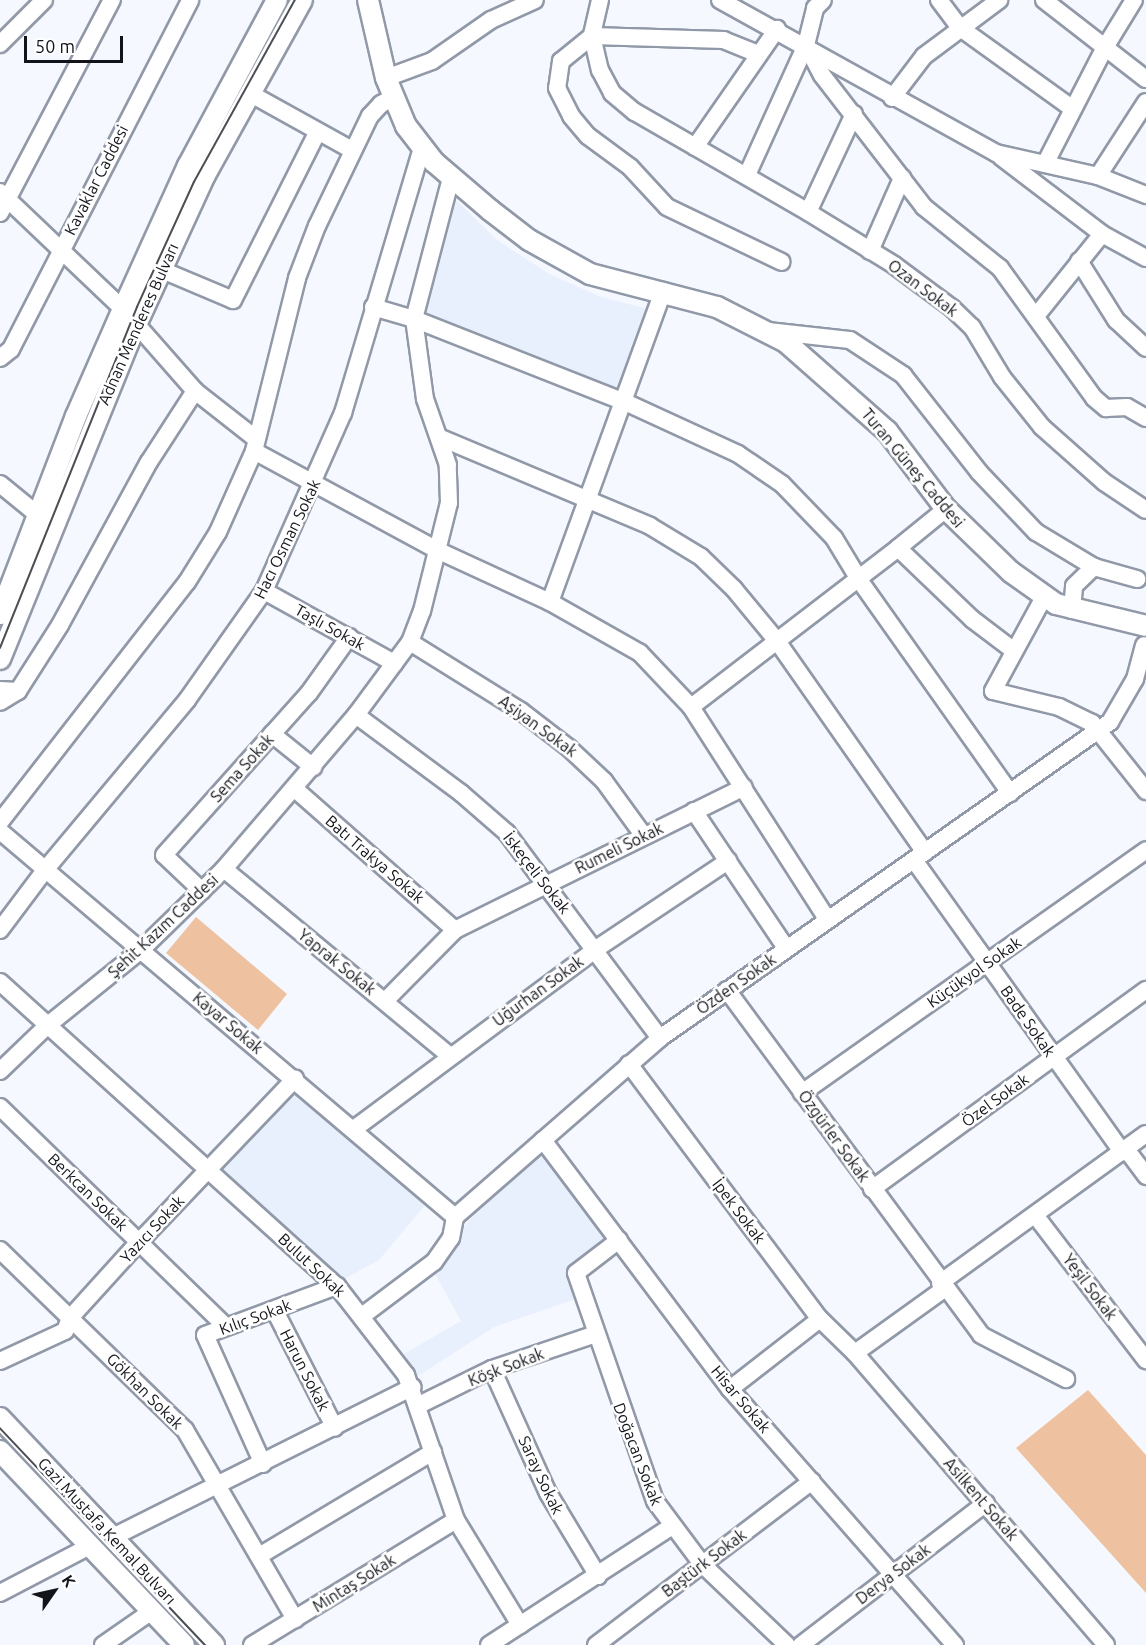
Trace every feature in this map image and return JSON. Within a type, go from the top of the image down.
[{"type":"main road","name":"Adnan Menderes Bulvarı","points":[[0,659],[135,327],[206,175],[302,0]]},
{"type":"main road","name":"Turan Güneş Caddesi","points":[[368,0],[386,78],[393,98],[422,148],[451,178],[521,234],[568,264],[610,282],[663,291],[717,307],[767,331],[862,406],[906,453],[946,509],[988,553],[1044,597],[1072,610],[1146,626]]},
{"type":"main road","name":"Adnan Menderes Bulvarı","points":[[0,614],[123,309],[188,166],[275,1]]},
{"type":"main road","name":"Gazi Mustafa Kemal Bulvarı","points":[[0,1418],[214,1645]]},
{"type":"main road","name":"Gazi Mustafa Kemal Bulvarı","points":[[0,1451],[184,1645]]},
{"type":"street","points":[[0,44],[44,0]]},
{"type":"street","points":[[112,0],[2,202],[60,250],[123,309],[135,327],[195,391],[255,445],[313,485],[439,551],[550,602],[640,653],[691,707],[744,786],[828,920]]},
{"type":"street","name":"Kavaklar Caddesi","points":[[0,358],[11,349],[190,0]]},
{"type":"street","points":[[386,78],[432,62],[491,20],[535,0]]},
{"type":"street","points":[[592,36],[600,0]]},
{"type":"street","points":[[720,0],[806,45],[892,98],[996,153],[1102,234],[1146,258]]},
{"type":"street","points":[[939,0],[959,27],[1073,109]]},
{"type":"street","points":[[892,98],[924,56],[959,27],[999,0]]},
{"type":"street","points":[[1044,0],[1104,49],[1146,79]]},
{"type":"street","points":[[1045,164],[1104,49],[1134,0]]},
{"type":"street","points":[[747,175],[806,45],[817,3]]},
{"type":"street","points":[[695,147],[777,30]]},
{"type":"street","points":[[758,54],[724,40],[592,36],[566,55],[559,68],[557,88],[572,116],[588,136],[642,179],[667,207],[782,262]]},
{"type":"street","name":"Ozan Sokak","points":[[592,36],[600,70],[612,93],[626,106],[747,175],[870,250],[952,308],[972,327],[1002,377],[1042,427],[1104,482],[1146,510]]},
{"type":"street","points":[[806,45],[822,75],[902,178],[934,217],[1000,268],[1101,405],[1127,407],[1146,418]]},
{"type":"street","points":[[249,93],[317,133],[352,150]]},
{"type":"street","points":[[0,822],[187,582],[218,532],[255,445],[297,278],[352,150],[376,108],[393,98]]},
{"type":"street","points":[[1098,176],[1146,102]]},
{"type":"street","points":[[808,212],[854,114]]},
{"type":"street","points":[[162,270],[233,300],[317,133]]},
{"type":"street","name":"Hacı Osman Sokak","points":[[0,930],[45,870],[187,700],[264,591],[343,413],[422,148]]},
{"type":"street","points":[[996,153],[1098,176],[1146,195]]},
{"type":"street","points":[[414,319],[451,178]]},
{"type":"street","points":[[870,250],[902,178]]},
{"type":"street","points":[[1036,315],[1102,234]]},
{"type":"street","points":[[1079,261],[1116,320],[1146,348]]},
{"type":"street","points":[[550,602],[625,402],[663,291]]},
{"type":"street","points":[[373,307],[414,319],[625,402],[738,454],[774,478],[824,524],[860,581],[1010,793]]},
{"type":"street","name":"Şehit Kazım Caddesi","points":[[0,1071],[48,1025],[141,950],[224,869],[313,768],[410,642],[439,551],[449,503],[448,465],[441,438],[425,399],[414,319]]},
{"type":"street","points":[[767,331],[850,340],[903,375],[1009,505],[1036,532],[1094,567],[1137,579]]},
{"type":"street","points":[[0,702],[18,691],[60,625],[149,462],[195,391]]},
{"type":"street","name":"Bade Sokak","points":[[441,438],[589,498],[669,536],[701,558],[734,589],[777,641],[920,856],[987,962],[1054,1058],[1146,1176]]},
{"type":"street","points":[[0,484],[38,515]]},
{"type":"street","points":[[691,707],[860,581],[946,509]]},
{"type":"street","points":[[898,548],[972,619],[1012,650]]},
{"type":"street","points":[[1072,610],[1074,586],[1094,567]]},
{"type":"street","name":"Taşlı Sokak","points":[[264,591],[394,663]]},
{"type":"street","points":[[1044,597],[993,686],[994,693],[1059,707],[1100,729],[1146,791]]},
{"type":"street","name":"Sema Sokak","points":[[202,891],[164,855],[309,693],[349,637]]},
{"type":"street","name":"Aşiyan Sokak","points":[[410,642],[521,711],[569,748],[604,781],[644,836]]},
{"type":"street","name":"Özden Sokak","points":[[455,1217],[660,1038],[1100,729],[1117,713],[1140,681],[1144,645]]},
{"type":"street","points":[[0,690],[18,691]]},
{"type":"street","name":"İskeçeli Sokak","points":[[356,715],[492,818],[547,883],[660,1038]]},
{"type":"street","points":[[272,734],[313,768]]},
{"type":"street","name":"Rumeli Sokak","points":[[385,1001],[455,930],[744,786]]},
{"type":"street","name":"Batı Trakya Sokak","points":[[295,789],[455,930]]},
{"type":"street","points":[[694,811],[786,948]]},
{"type":"street","name":"Kayar Sokak","points":[[0,831],[455,1217]]},
{"type":"street","name":"Küçükyol Sokak","points":[[802,1093],[1146,850]]},
{"type":"street","name":"Uğurhan Sokak","points":[[354,1129],[450,1055],[596,949],[728,861]]},
{"type":"street","name":"Yaprak Sokak","points":[[224,869],[450,1055]]},
{"type":"street","name":"Bulut Sokak","points":[[0,982],[337,1286],[362,1316],[412,1387],[456,1520],[520,1625]]},
{"type":"street","name":"Özgürler Sokak","points":[[727,990],[942,1286],[981,1335],[1066,1379]]},
{"type":"street","name":"Özel Sokak","points":[[872,1189],[1146,990]]},
{"type":"street","name":"İpek Sokak","points":[[629,1064],[820,1319],[855,1353]]},
{"type":"street","name":"Yazıcı Sokak","points":[[0,1361],[64,1331],[70,1318],[139,1242],[295,1079]]},
{"type":"street","name":"Berkcan Sokak","points":[[0,1107],[226,1327]]},
{"type":"street","points":[[855,1353],[1035,1215],[1146,1134]]},
{"type":"street","name":"Hisar Sokak","points":[[543,1140],[730,1389],[955,1645]]},
{"type":"street","name":"Yeşil Sokak","points":[[1035,1215],[1146,1360]]},
{"type":"street","points":[[362,1316],[434,1262],[452,1238],[455,1217]]},
{"type":"street","name":"Doğacan Sokak","points":[[619,1240],[576,1273],[652,1492],[671,1527],[702,1564],[787,1645]]},
{"type":"street","name":"Gökhan Sokak","points":[[0,1250],[184,1430],[220,1486],[295,1619]]},
{"type":"street","name":"Kılıç Sokak","points":[[263,1464],[205,1335],[275,1311],[337,1286]]},
{"type":"street","name":"Harun Sokak","points":[[275,1311],[335,1428]]},
{"type":"street","points":[[730,1389],[820,1319]]},
{"type":"street","name":"Köşk Sokak","points":[[419,1405],[492,1369],[596,1334]]},
{"type":"street","name":"Asilkent Sokak","points":[[855,1353],[1106,1645]]},
{"type":"street","name":"Saray Sokak","points":[[492,1369],[548,1492],[598,1576]]},
{"type":"street","points":[[113,1537],[220,1486],[412,1387]]},
{"type":"street","points":[[259,1556],[432,1452]]},
{"type":"street","name":"Baştürk Sokak","points":[[596,1645],[812,1481]]},
{"type":"street","name":"Derya Sokak","points":[[801,1645],[986,1503]]},
{"type":"street","name":"Mintaş Sokak","points":[[252,1645],[456,1520]]},
{"type":"street","points":[[489,1645],[671,1527]]},
{"type":"street","points":[[0,1593],[90,1546]]},
{"type":"street","points":[[103,1645],[152,1611]]},
{"type":"shaded area","points":[[455,199],[497,240],[549,274],[601,297],[648,309],[618,393],[423,311]]},
{"type":"shaded area","points":[[196,917],[287,994],[258,1030],[166,953]]},
{"type":"shaded area","points":[[296,1092],[426,1204],[379,1260],[342,1280],[223,1169]]},
{"type":"shaded area","points":[[543,1154],[606,1239],[569,1266],[575,1299],[494,1327],[418,1376],[404,1354],[461,1321],[433,1270],[477,1210]]},
{"type":"shaded area","points":[[1088,1390],[1146,1455],[1146,1593],[1016,1448]]},
{"type":"tram line","points":[[0,648],[137,307],[194,182],[295,0]]},
{"type":"tram line","points":[[0,1428],[205,1645]]}]
